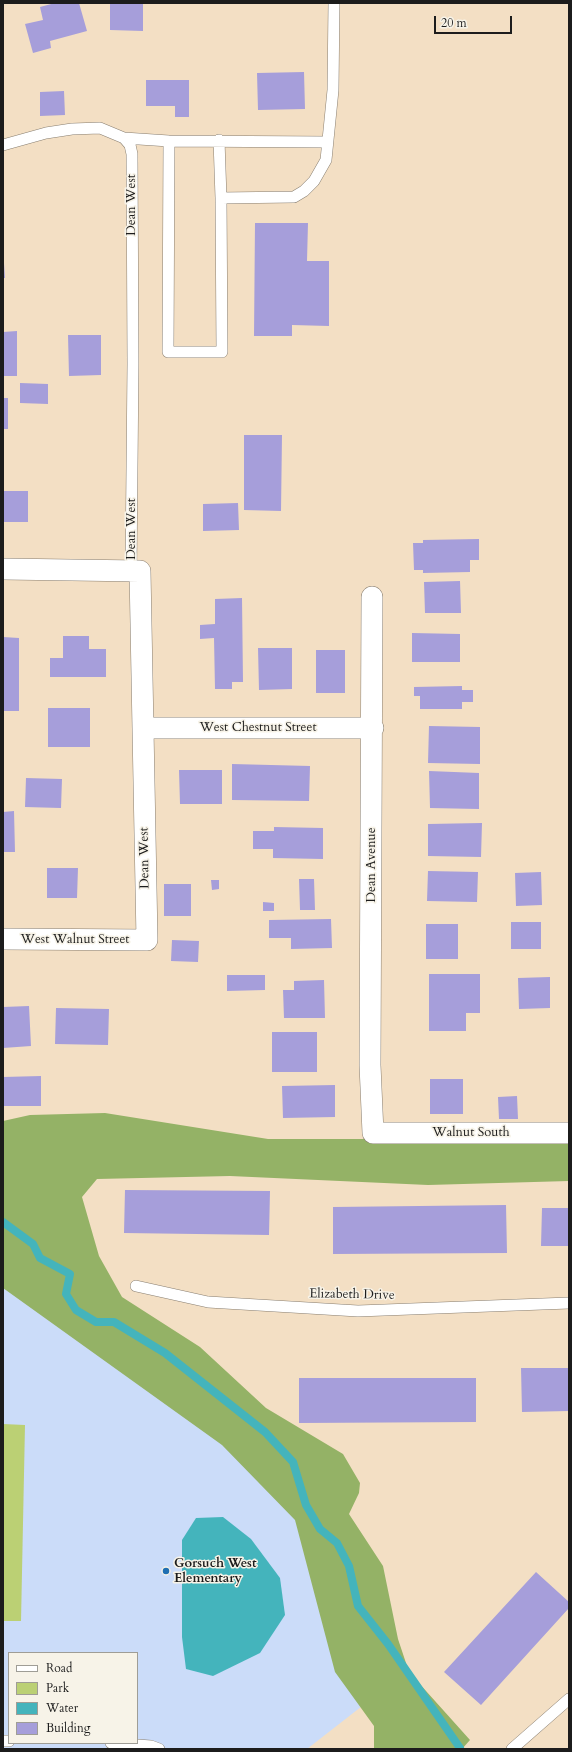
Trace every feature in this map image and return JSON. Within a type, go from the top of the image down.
[{"type":"street","points":[[3,569],[131,571]]},
{"type":"street","name":"Dean West","points":[[131,571],[140,571],[147,940]]},
{"type":"street","name":"Dean Avenue","points":[[372,597],[370,1065],[373,1133]]},
{"type":"street","name":"West Chestnut Street","points":[[143,728],[372,728]]},
{"type":"street","name":"West Walnut Street","points":[[3,939],[147,940]]},
{"type":"street","name":"Walnut South","points":[[373,1133],[569,1133]]},
{"type":"lane","points":[[221,198],[294,197],[304,192],[314,181],[326,160],[333,90],[334,3]]},
{"type":"lane","points":[[3,145],[46,133],[100,128],[124,138],[169,141],[219,140],[327,142]]},
{"type":"lane","name":"Dean West","points":[[124,138],[130,145],[132,154],[133,364],[131,571]]},
{"type":"lane","points":[[169,141],[168,352],[222,352],[219,140]]},
{"type":"lane","name":"Elizabeth Drive","points":[[136,1286],[208,1302],[358,1311],[569,1303]]},
{"type":"lane","points":[[512,1749],[569,1699]]},
{"type":"lane","points":[[125,1744],[152,1746],[159,1749]]},
{"type":"shaded area","name":"Gorsuch West Elementary","points":[[3,1259],[300,1489],[375,1696],[307,1749],[3,1749]]},
{"type":"green space","points":[[105,1113],[268,1139],[569,1139],[569,1181],[428,1185],[230,1176],[97,1179],[82,1197],[99,1256],[122,1297],[200,1347],[266,1408],[343,1454],[360,1483],[359,1493],[349,1514],[383,1566],[398,1639],[409,1672],[470,1740],[462,1749],[374,1749],[374,1726],[335,1672],[295,1520],[222,1445],[3,1288],[3,1121],[30,1115]]},
{"type":"green space","points":[[3,1424],[25,1425],[21,1621],[3,1621]]},
{"type":"water","points":[[223,1517],[251,1539],[280,1578],[285,1615],[260,1653],[213,1676],[186,1669],[182,1637],[182,1540],[196,1518]]},
{"type":"building","points":[[55,3],[79,3],[87,31],[50,41],[51,48],[33,53],[25,24],[43,20],[40,7]]},
{"type":"building","points":[[110,3],[143,3],[143,31],[110,30]]},
{"type":"building","points":[[304,72],[305,109],[258,110],[257,73]]},
{"type":"building","points":[[146,80],[189,80],[189,117],[175,117],[175,106],[146,106]]},
{"type":"building","points":[[64,91],[65,115],[40,116],[40,92]]},
{"type":"building","points":[[255,223],[308,223],[307,261],[329,261],[329,326],[292,325],[292,336],[254,336]]},
{"type":"building","points":[[4,263],[5,278],[3,278]]},
{"type":"building","points":[[17,331],[17,376],[3,376],[3,332]]},
{"type":"building","points":[[68,335],[101,335],[101,375],[69,376]]},
{"type":"building","points":[[20,383],[48,384],[48,404],[20,403]]},
{"type":"building","points":[[3,398],[8,398],[8,429],[3,429]]},
{"type":"building","points":[[244,435],[282,435],[281,511],[244,510]]},
{"type":"building","points":[[3,491],[28,491],[28,522],[3,522]]},
{"type":"building","points":[[238,503],[239,530],[203,531],[203,504]]},
{"type":"building","points":[[479,539],[479,560],[470,560],[470,572],[423,573],[423,570],[414,570],[413,543],[423,543],[423,540]]},
{"type":"building","points":[[460,581],[461,613],[425,613],[424,582]]},
{"type":"building","points":[[242,598],[243,682],[232,682],[232,689],[215,689],[214,638],[200,639],[200,625],[215,624],[215,599]]},
{"type":"building","points":[[412,633],[460,634],[460,662],[412,662]]},
{"type":"building","points":[[63,636],[89,636],[89,649],[106,649],[106,677],[50,677],[50,658],[63,658]]},
{"type":"building","points":[[3,637],[19,638],[19,711],[3,711]]},
{"type":"building","points":[[258,648],[292,648],[292,689],[259,690]]},
{"type":"building","points":[[316,650],[345,650],[345,693],[316,693]]},
{"type":"building","points":[[462,686],[462,690],[473,690],[473,702],[462,702],[462,709],[420,709],[420,696],[414,696],[414,687]]},
{"type":"building","points":[[48,708],[90,708],[90,747],[48,747]]},
{"type":"building","points":[[429,726],[480,727],[480,764],[428,763]]},
{"type":"building","points":[[232,764],[310,766],[309,801],[232,800]]},
{"type":"building","points":[[179,770],[222,770],[222,804],[180,804]]},
{"type":"building","points":[[429,771],[479,773],[479,809],[430,808]]},
{"type":"building","points":[[26,778],[62,779],[61,808],[25,807]]},
{"type":"building","points":[[14,811],[15,852],[3,852],[3,812]]},
{"type":"building","points":[[482,823],[481,857],[428,856],[428,824]]},
{"type":"building","points":[[274,827],[323,828],[323,859],[273,858],[273,849],[253,849],[253,831],[274,831]]},
{"type":"building","points":[[47,868],[78,868],[77,898],[47,898]]},
{"type":"building","points":[[428,871],[478,872],[477,902],[427,901]]},
{"type":"building","points":[[541,872],[542,905],[516,906],[515,873]]},
{"type":"building","points":[[299,879],[314,879],[315,910],[300,910]]},
{"type":"building","points":[[211,880],[219,880],[219,889],[212,890]]},
{"type":"building","points":[[164,884],[191,884],[191,916],[164,916]]},
{"type":"building","points":[[263,902],[274,903],[274,911],[263,911]]},
{"type":"building","points":[[331,919],[332,948],[291,949],[291,938],[269,938],[269,920]]},
{"type":"building","points":[[511,922],[541,922],[541,949],[511,949]]},
{"type":"building","points":[[426,924],[458,924],[458,959],[426,959]]},
{"type":"building","points":[[172,940],[199,941],[198,962],[171,961]]},
{"type":"building","points":[[429,974],[480,974],[480,1013],[466,1013],[466,1031],[429,1031]]},
{"type":"building","points":[[227,975],[265,975],[265,990],[227,991]]},
{"type":"building","points":[[550,977],[550,1008],[519,1009],[518,978]]},
{"type":"building","points":[[324,980],[325,1018],[284,1018],[283,990],[294,990],[294,981]]},
{"type":"building","points":[[29,1006],[31,1046],[3,1048],[3,1007]]},
{"type":"building","points":[[56,1008],[109,1009],[108,1045],[55,1044]]},
{"type":"building","points":[[272,1032],[317,1032],[317,1072],[272,1072]]},
{"type":"building","points":[[41,1076],[41,1106],[3,1106],[3,1077]]},
{"type":"building","points":[[430,1079],[463,1079],[463,1114],[430,1114]]},
{"type":"building","points":[[335,1085],[335,1117],[283,1118],[282,1086]]},
{"type":"building","points":[[517,1096],[518,1119],[499,1119],[498,1097]]},
{"type":"building","points":[[125,1190],[270,1191],[269,1235],[124,1233]]},
{"type":"building","points":[[506,1205],[507,1253],[333,1254],[333,1207]]},
{"type":"building","points":[[542,1208],[569,1208],[569,1246],[541,1246]]},
{"type":"building","points":[[521,1368],[569,1368],[569,1411],[522,1412]]},
{"type":"building","points":[[299,1378],[476,1378],[476,1422],[299,1423]]},
{"type":"building","points":[[536,1572],[569,1602],[569,1608],[481,1705],[444,1672]]},
{"type":"waterway","points":[[3,1222],[33,1244],[40,1258],[70,1274],[66,1294],[76,1310],[96,1322],[114,1322],[165,1353],[265,1432],[293,1462],[306,1505],[320,1529],[337,1543],[349,1566],[358,1606],[388,1644],[460,1748]]},
{"type":"place","name":"Gorsuch West Elementary","points":[[166,1571]]}]
